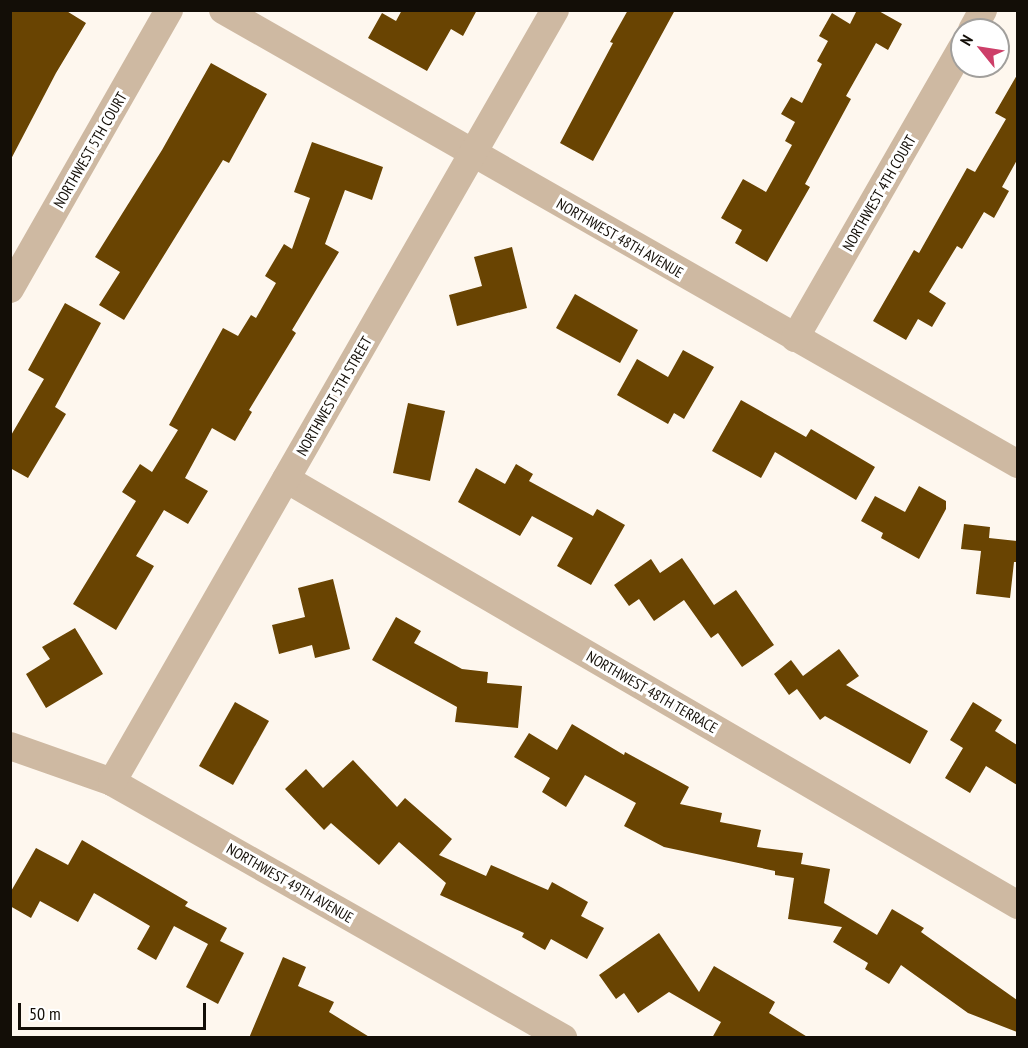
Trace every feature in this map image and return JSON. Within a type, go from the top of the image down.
[{"type":"street","name":"NORTHWEST 5TH COURT","points":[[10,289],[169,10]]},
{"type":"street","name":"NORTHWEST 48TH AVENUE","points":[[223,10],[1017,464]]},
{"type":"street","name":"NORTHWEST 5TH STREET","points":[[112,782],[555,10]]},
{"type":"street","name":"NORTHWEST 4TH COURT","points":[[795,338],[950,68]]},
{"type":"street","name":"NORTHWEST 48TH TERRACE","points":[[286,479],[1017,905]]},
{"type":"street","name":"NORTHWEST 49TH AVENUE","points":[[10,746],[112,782],[563,1038]]},
{"type":"building","points":[[10,10],[65,10],[86,23],[56,73],[10,161]]},
{"type":"building","points":[[402,10],[477,10],[463,36],[451,29],[427,71],[368,38],[382,13],[396,21]]},
{"type":"building","points":[[628,10],[675,10],[593,161],[560,143]]},
{"type":"building","points":[[857,10],[877,10],[902,24],[888,50],[876,43],[846,96],[851,99],[805,184],[810,187],[767,262],[735,243],[742,230],[721,218],[743,179],[766,192],[792,145],[785,141],[795,122],[781,114],[791,97],[802,103],[822,64],[817,61],[828,41],[819,36],[832,13],[850,24]]},
{"type":"building","points":[[211,63],[267,94],[229,163],[223,160],[124,320],[99,305],[120,272],[95,257],[162,150]]},
{"type":"building","points":[[1017,75],[1017,160],[1002,187],[1009,191],[994,218],[984,212],[962,249],[957,246],[929,292],[946,303],[932,327],[918,319],[906,340],[873,321],[914,250],[919,253],[967,168],[975,172],[1006,119],[995,113]]},
{"type":"building","points":[[312,142],[383,167],[372,200],[345,190],[325,244],[339,252],[292,330],[296,333],[249,410],[252,412],[235,441],[212,428],[185,478],[208,491],[188,524],[164,510],[136,556],[154,566],[116,630],[73,604],[136,501],[122,492],[140,464],[152,472],[178,430],[169,425],[223,328],[238,336],[251,315],[256,318],[276,283],[265,276],[284,244],[292,249],[310,198],[294,192]]},
{"type":"building","points":[[512,247],[527,308],[457,326],[449,295],[482,286],[474,257]]},
{"type":"building","points":[[575,294],[638,330],[620,363],[556,328]]},
{"type":"building","points":[[65,303],[101,323],[55,407],[66,414],[28,478],[10,468],[10,437],[44,379],[28,370]]},
{"type":"building","points":[[683,350],[714,367],[684,419],[674,413],[668,424],[617,395],[637,359],[668,377]]},
{"type":"building","points":[[741,400],[806,437],[811,429],[875,467],[856,500],[775,452],[761,478],[712,451]]},
{"type":"building","points":[[408,403],[445,411],[430,481],[393,473]]},
{"type":"building","points":[[516,464],[533,474],[529,481],[593,516],[597,509],[625,525],[591,585],[557,566],[573,538],[532,516],[520,536],[458,502],[476,468],[505,484]]},
{"type":"building","points":[[919,486],[946,501],[946,509],[919,559],[881,538],[883,533],[861,521],[875,496],[905,512]]},
{"type":"building","points":[[964,524],[990,527],[989,538],[1017,541],[1017,562],[1014,562],[1010,598],[976,594],[981,551],[961,549]]},
{"type":"building","points":[[682,558],[714,605],[736,590],[774,645],[742,667],[718,633],[711,638],[684,600],[654,621],[639,599],[629,606],[614,585],[651,559],[660,573]]},
{"type":"building","points":[[333,579],[350,649],[315,658],[312,645],[279,654],[272,625],[305,617],[298,588]]},
{"type":"building","points":[[396,617],[421,631],[414,643],[462,669],[488,672],[487,683],[522,686],[518,728],[455,722],[457,707],[372,660]]},
{"type":"building","points":[[75,628],[103,674],[46,708],[26,674],[50,659],[42,647]]},
{"type":"building","points":[[839,649],[859,676],[846,685],[928,731],[910,764],[825,716],[820,720],[797,689],[789,695],[774,674],[791,660],[803,676]]},
{"type":"building","points":[[235,702],[269,721],[233,785],[199,766]]},
{"type":"building","points":[[973,702],[1002,720],[995,731],[1017,745],[1017,785],[986,766],[970,793],[945,778],[963,748],[950,740]]},
{"type":"building","points":[[572,724],[624,755],[625,752],[689,787],[680,804],[722,813],[720,822],[761,830],[757,847],[803,853],[801,864],[830,869],[824,903],[877,935],[892,909],[924,928],[921,932],[1017,1000],[1017,1032],[968,1013],[901,965],[889,984],[865,969],[868,963],[833,942],[842,927],[788,919],[794,878],[775,875],[775,871],[664,847],[624,826],[636,803],[585,775],[566,807],[542,792],[550,778],[514,757],[529,733],[557,750]]},
{"type":"building","points":[[353,760],[397,807],[405,798],[452,839],[439,855],[486,876],[491,865],[548,890],[552,882],[588,902],[581,916],[604,928],[587,959],[551,939],[545,950],[522,937],[524,933],[440,895],[446,883],[399,842],[379,865],[331,823],[324,830],[285,789],[306,769],[323,788]]},
{"type":"building","points":[[82,840],[188,902],[185,906],[227,928],[220,941],[244,953],[218,1004],[186,987],[208,944],[174,926],[156,960],[137,949],[150,926],[94,893],[78,922],[40,901],[31,918],[10,906],[10,893],[36,848],[68,865]]},
{"type":"building","points":[[659,933],[699,992],[714,966],[775,1002],[769,1013],[809,1038],[712,1038],[721,1022],[669,992],[638,1013],[624,993],[616,999],[599,975]]},
{"type":"building","points":[[283,957],[306,967],[298,986],[334,1002],[329,1012],[371,1038],[249,1038]]}]
